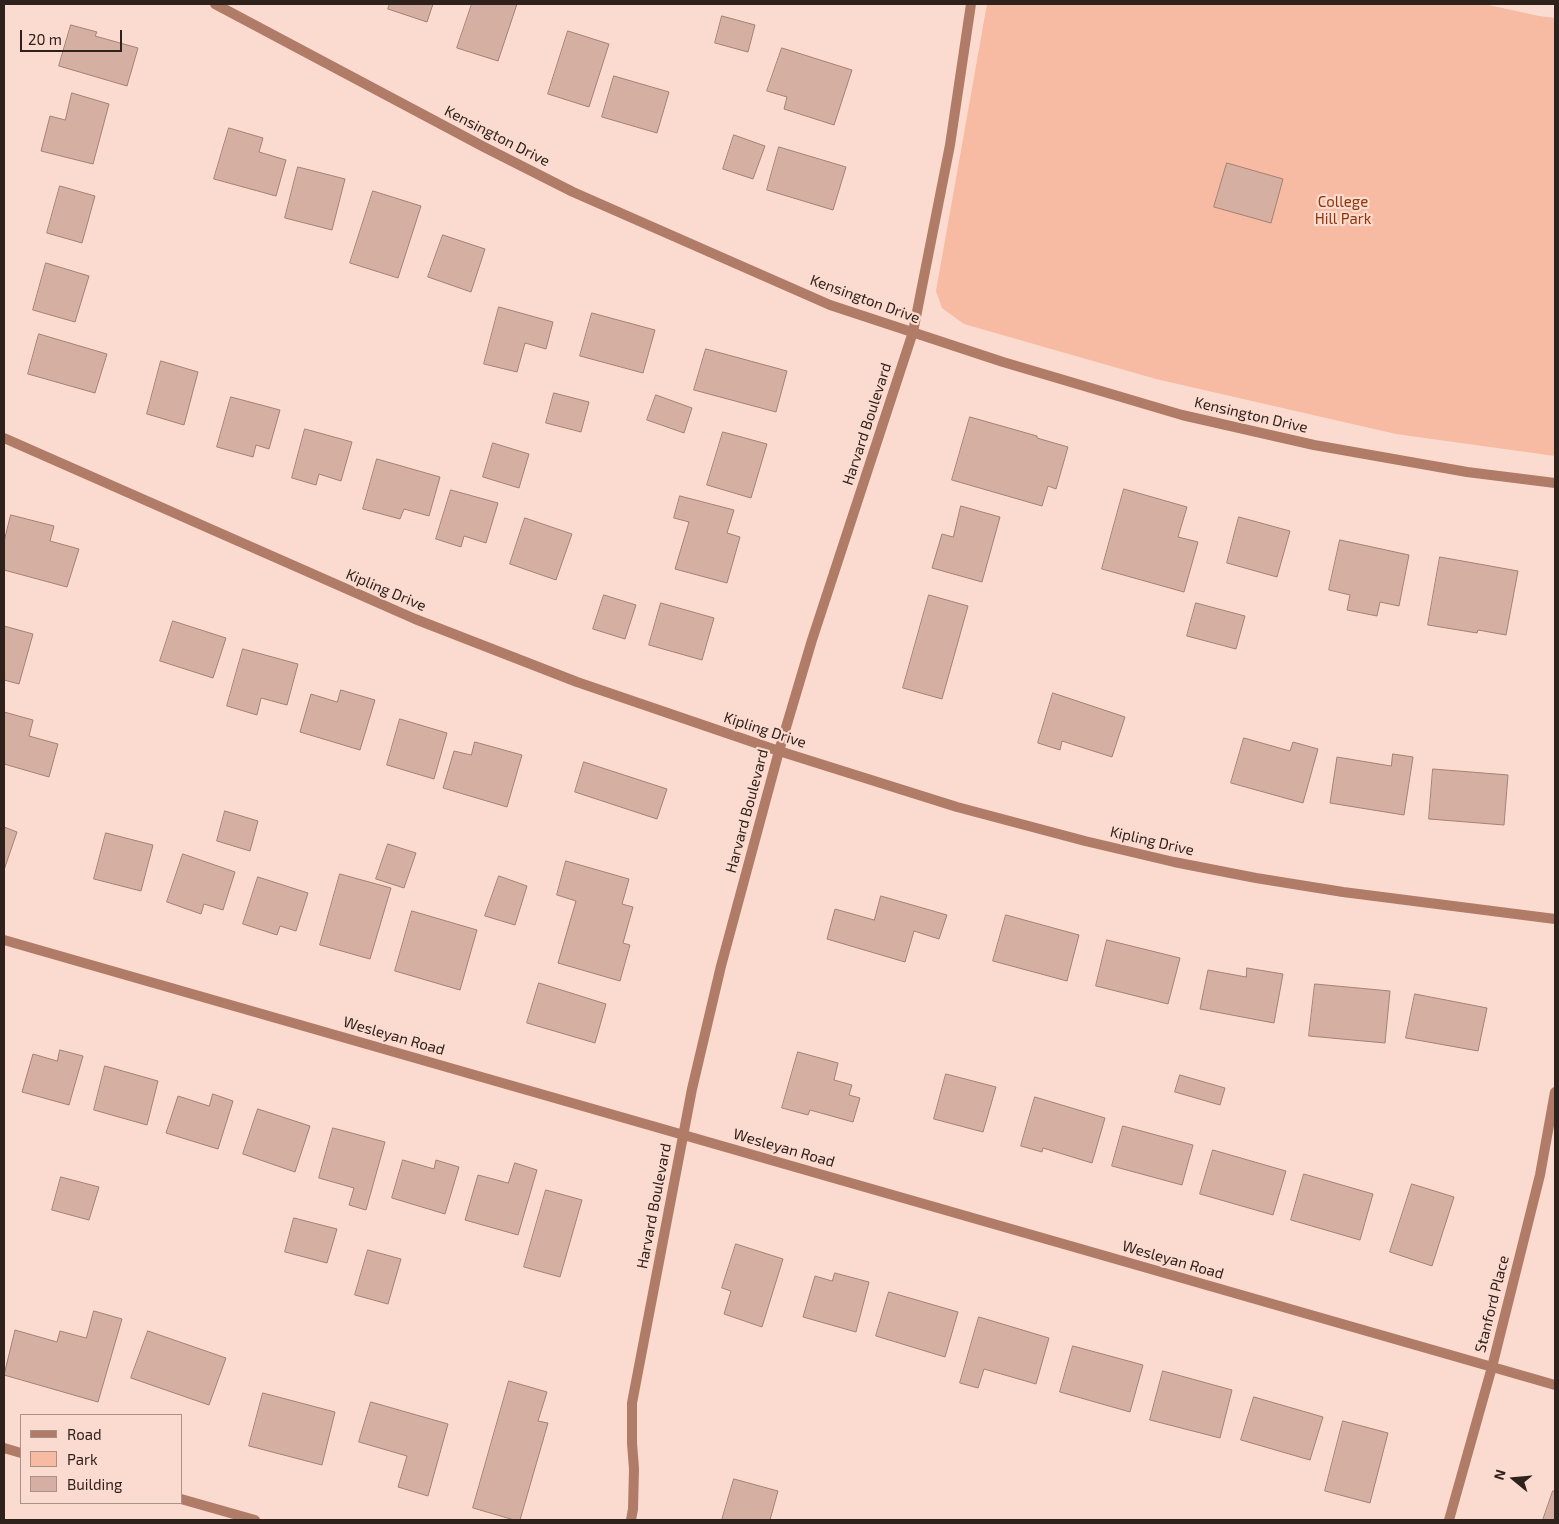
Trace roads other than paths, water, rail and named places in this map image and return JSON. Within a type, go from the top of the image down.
[{"type":"street","name":"Kensington Drive","points":[[214,4],[573,192],[830,305],[1003,362],[1191,417],[1314,445],[1467,472],[1555,483]]},
{"type":"street","name":"Harvard Boulevard","points":[[631,1520],[634,1470],[632,1403],[692,1089],[719,975],[779,751],[812,640],[913,332],[950,145],[970,4]]},
{"type":"street","name":"Kipling Drive","points":[[4,438],[415,619],[577,682],[779,751],[957,807],[1085,841],[1174,862],[1256,878],[1343,892],[1555,918]]},
{"type":"street","name":"Wesleyan Road","points":[[4,940],[1555,1385]]},
{"type":"street","name":"Stanford Place","points":[[1449,1520],[1492,1367],[1540,1175],[1555,1092]]},
{"type":"street","points":[[4,1448],[20,1453]]},
{"type":"street","points":[[182,1499],[254,1520]]},
{"type":"park label","name":"College Hill Park","points":[[1343,210]]}]
